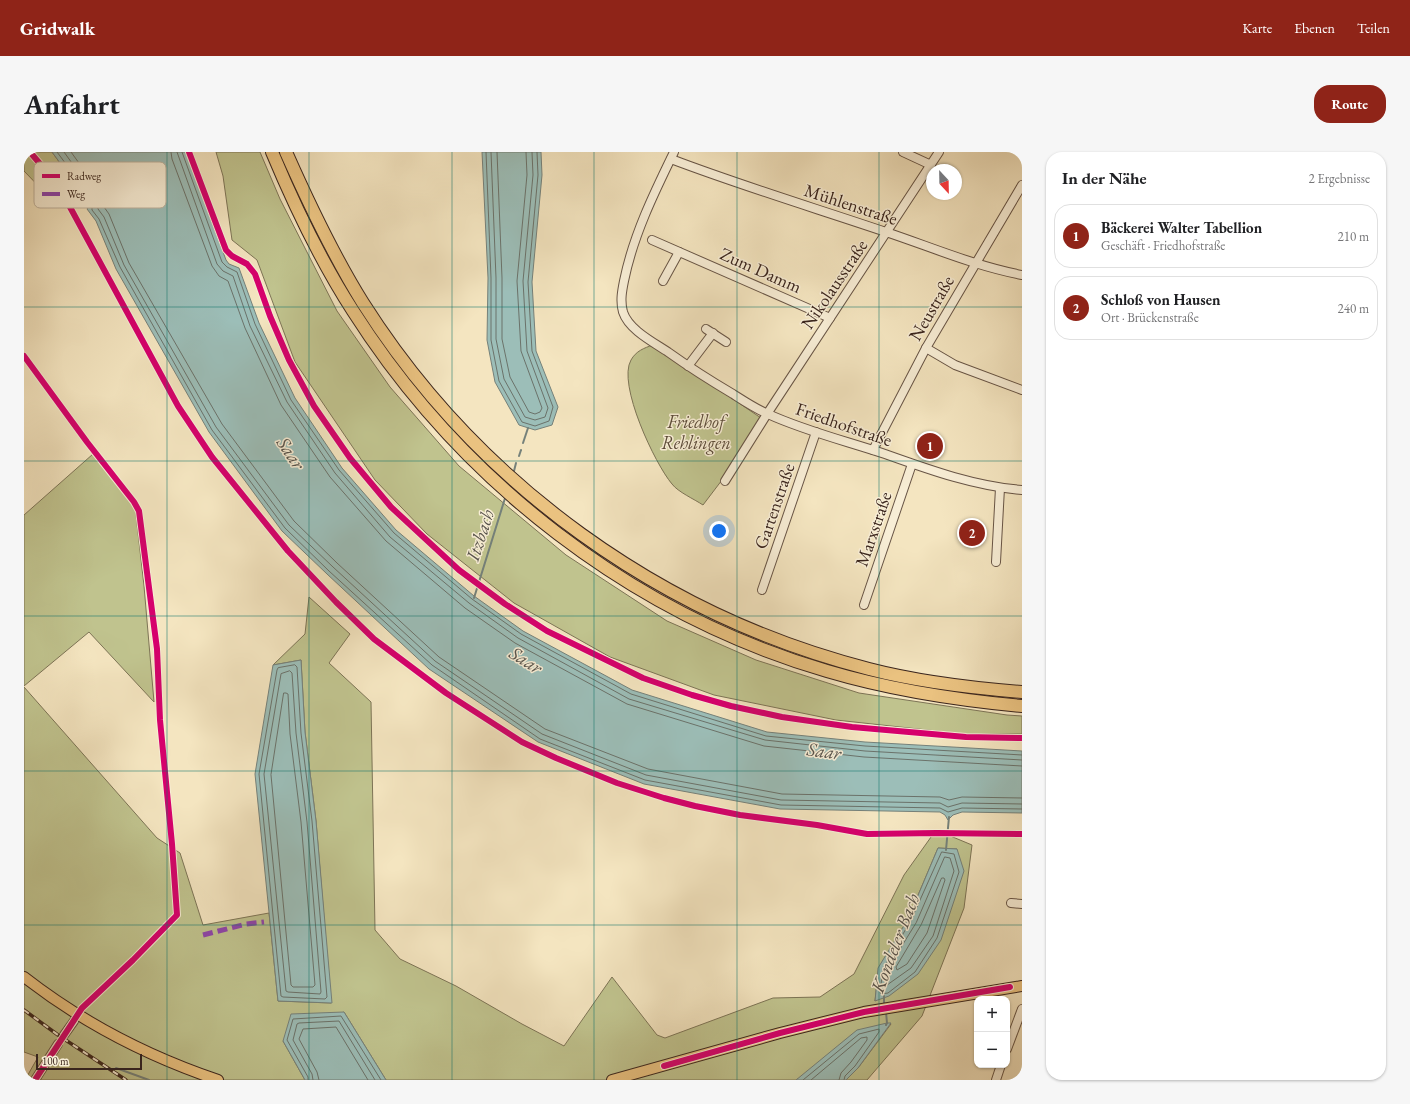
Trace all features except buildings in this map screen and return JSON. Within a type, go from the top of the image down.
[{"type":"highway","points":[[272,152],[295,205],[326,266],[352,310],[380,351],[436,422],[465,453],[504,490],[565,540],[640,589],[697,620],[765,650],[828,672],[868,682],[951,699],[1022,706]]},
{"type":"highway","points":[[286,152],[314,214],[338,260],[363,303],[391,344],[446,414],[474,443],[513,480],[573,529],[646,578],[731,622],[770,638],[871,670],[953,686],[1022,692]]},
{"type":"main road","points":[[24,978],[77,1016],[112,1035],[166,1061],[218,1080]]},
{"type":"main road","points":[[612,1080],[664,1066],[687,1058],[864,1012],[903,1004],[1022,986]]},
{"type":"street","points":[[903,152],[929,164]]},
{"type":"street","name":"Nikolausstraße","points":[[932,164],[939,152]]},
{"type":"street","name":"Mühlenstraße","points":[[673,155],[714,175],[888,232],[975,263],[1022,275]]},
{"type":"street","name":"Friedhofstraße","points":[[673,155],[648,208],[633,245],[627,268],[621,305],[623,314],[628,322],[638,332],[688,366],[767,414],[912,464],[978,484],[1022,490]]},
{"type":"street","name":"Nikolausstraße","points":[[724,481],[926,173]]},
{"type":"street","name":"Neustraße","points":[[873,450],[926,348],[1022,185]]},
{"type":"street","name":"Zum Damm","points":[[652,240],[830,318]]},
{"type":"street","points":[[663,281],[679,252]]},
{"type":"street","points":[[688,366],[709,331],[726,342]]},
{"type":"street","points":[[926,348],[955,365],[1022,390]]},
{"type":"street","name":"Gartenstraße","points":[[762,590],[816,432]]},
{"type":"street","name":"Marxstraße","points":[[864,605],[912,464]]},
{"type":"street","points":[[996,562],[1000,488]]},
{"type":"street","points":[[1011,902],[1022,904]]},
{"type":"street","points":[[1010,1041],[1022,1008]]},
{"type":"street","points":[[64,1035],[74,1021]]},
{"type":"street","points":[[35,1080],[58,1044]]},
{"type":"street","points":[[996,1080],[1000,1068]]},
{"type":"green space","points":[[24,152],[52,152],[59,162],[34,162],[34,181],[24,171]]},
{"type":"green space","points":[[216,152],[260,152],[280,199],[337,311],[390,387],[459,466],[566,555],[667,621],[756,660],[859,693],[1022,716],[1022,734],[964,734],[836,720],[714,695],[610,657],[514,603],[427,534],[375,480],[295,362],[257,260],[232,240],[223,176]]},
{"type":"green space","name":"Friedhof Rehlingen","points":[[653,345],[761,418],[722,480],[703,505],[678,490],[665,474],[656,460],[633,405],[629,387],[628,371],[631,360],[638,352]]},
{"type":"green space","points":[[93,454],[134,497],[144,586],[154,702],[89,632],[24,686],[24,515]]},
{"type":"green space","points":[[309,597],[350,634],[329,663],[371,702],[375,930],[400,959],[456,986],[564,1046],[612,977],[657,1035],[665,1038],[773,998],[820,997],[854,974],[904,875],[936,830],[972,845],[964,908],[922,1016],[867,1080],[846,1080],[858,1068],[891,1024],[796,1080],[386,1080],[344,1012],[283,1041],[305,1080],[25,1080],[38,1057],[24,1052],[24,687],[157,838],[180,853],[203,925],[269,913],[278,1001],[331,1003],[316,821],[305,732],[301,660],[273,665],[305,634]],"holes":[[[938,848],[957,849],[875,1001],[879,968],[908,919]]]},
{"type":"water","name":"Saar","points":[[52,152],[186,152],[226,260],[229,264],[239,268],[259,323],[295,398],[342,468],[396,530],[474,596],[523,631],[632,690],[767,732],[865,742],[1022,751],[1022,813],[962,812],[953,815],[948,820],[945,815],[940,812],[780,809],[644,784],[538,742],[429,669],[282,531],[209,432],[116,269],[96,221],[87,209],[166,208],[166,162],[59,162]]},
{"type":"water","points":[[482,152],[541,152],[542,175],[532,282],[536,351],[558,407],[552,425],[535,430],[519,425],[495,382],[487,340],[488,278]]},
{"type":"water","points":[[301,660],[305,732],[316,821],[332,1003],[278,1001],[255,774],[273,665]]},
{"type":"water","points":[[938,848],[957,849],[964,871],[941,940],[918,974],[889,996],[875,1001],[878,968],[908,919]]},
{"type":"water","points":[[344,1012],[386,1080],[305,1080],[283,1041],[291,1014]]},
{"type":"water","points":[[891,1023],[858,1068],[846,1080],[796,1080],[857,1030]]},
{"type":"waterway","name":"Itzbach","points":[[523,443],[528,428]]},
{"type":"waterway","name":"Itzbach","points":[[519,456],[521,450]]},
{"type":"waterway","name":"Itzbach","points":[[514,471],[516,463]]},
{"type":"waterway","name":"Itzbach","points":[[474,598],[506,495]]},
{"type":"waterway","name":"Kondeler Bach","points":[[946,850],[949,817]]},
{"type":"waterway","name":"Kondeler Bach","points":[[884,996],[884,1005]]},
{"type":"waterway","name":"Kondeler Bach","points":[[886,1012],[886,1025]]},
{"type":"waterway","name":"Kondeler Bach","points":[[116,1068],[149,1080]]},
{"type":"railway","points":[[24,1010],[58,1035],[126,1080]]},
{"type":"marked path","points":[[203,935],[246,924],[264,922]]},
{"type":"cycle path","points":[[30,152],[38,162]]},
{"type":"cycle path","points":[[189,152],[226,250],[232,256],[247,264],[255,274],[270,316],[289,360],[314,406],[350,458],[391,507],[459,570],[505,604],[547,631],[643,678],[692,695],[731,706],[782,717],[852,727],[966,737],[1022,738]]},
{"type":"cycle path","points":[[70,208],[178,406],[212,457],[288,551],[336,602],[374,639],[446,693],[522,742],[556,758],[617,783],[695,806],[740,815],[817,825],[867,834],[1022,834]]},
{"type":"cycle path","points":[[24,356],[87,442],[134,502],[139,511],[157,649],[160,720],[177,915],[133,960],[82,1008],[35,1080]]},
{"type":"cycle path","points":[[664,1066],[780,1033],[864,1012],[1010,987]]},
{"type":"place","name":"Bäckerei Walter Tabellion","points":[[930,446]]},
{"type":"place","name":"Schloß von Hausen","points":[[972,533]]}]
